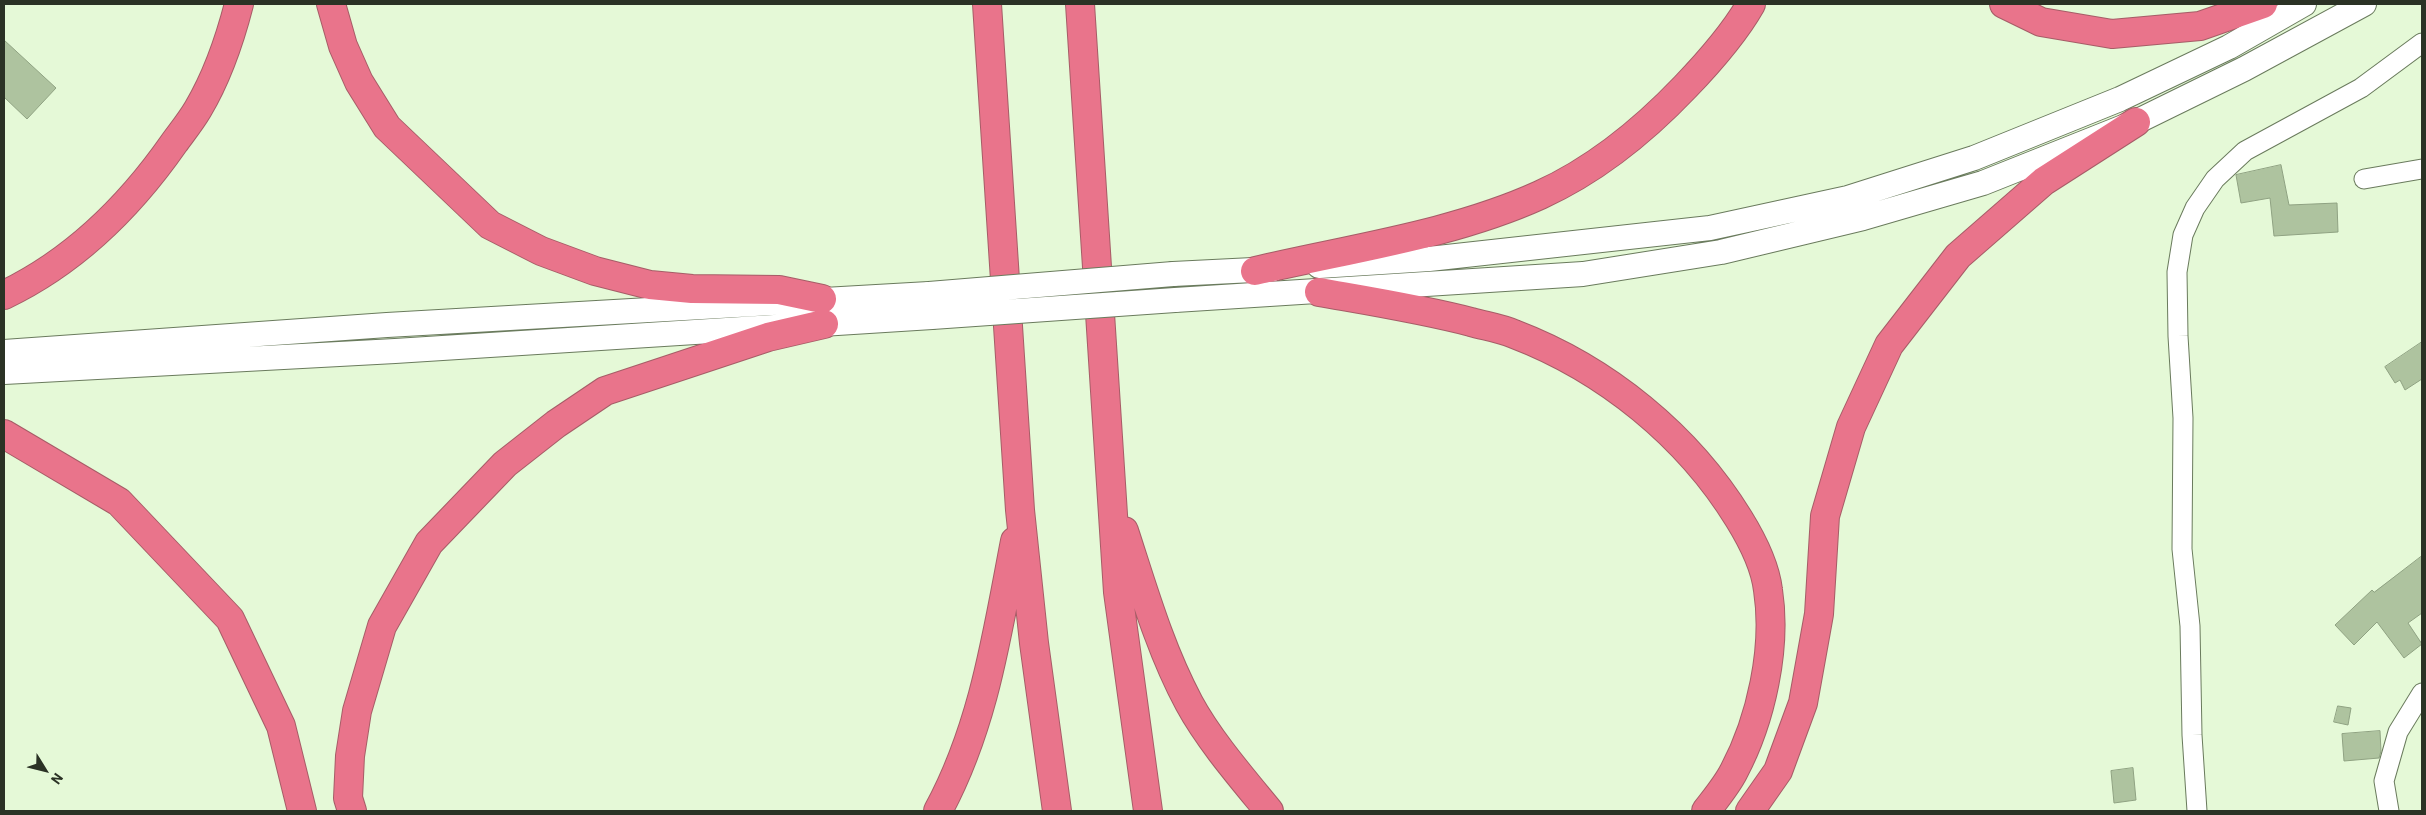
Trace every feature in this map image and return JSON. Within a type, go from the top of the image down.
[{"type":"highway","points":[[4,295],[30,282],[94,235],[147,181],[198,110],[218,67],[239,4]]},
{"type":"highway","points":[[331,4],[343,46],[359,82],[387,127],[490,225],[541,251],[595,271],[650,285],[692,289],[779,290],[823,311]]},
{"type":"highway","points":[[987,4],[1020,510],[1034,643],[1057,811]]},
{"type":"highway","points":[[1080,4],[1118,592],[1148,811]]},
{"type":"highway","points":[[1255,271],[1422,234],[1480,217],[1540,195],[1600,161],[1660,114],[1708,63],[1750,4]]},
{"type":"highway","points":[[2004,4],[2041,22],[2112,34],[2200,26],[2263,4]]},
{"type":"highway","points":[[1750,811],[1778,771],[1803,703],[1819,614],[1826,516],[1851,427],[1889,345],[1958,256],[2044,181],[2136,122]]},
{"type":"highway","points":[[1319,292],[1424,309],[1513,333],[1582,365],[1633,402],[1682,444],[1720,488],[1753,542],[1768,590],[1770,655],[1752,727],[1734,772],[1706,811]]},
{"type":"highway","points":[[352,811],[348,789],[350,756],[357,711],[382,626],[430,543],[505,464],[556,424],[605,391],[768,337],[823,311]]},
{"type":"highway","points":[[4,434],[120,502],[230,619],[281,726],[302,811]]},
{"type":"highway","points":[[1110,491],[1162,646],[1190,704],[1233,766],[1268,811]]},
{"type":"highway","points":[[938,811],[964,757],[990,670],[1020,510]]},
{"type":"street","points":[[931,305],[1173,274],[1255,271],[1429,259],[1710,228],[1848,198],[1974,158],[2120,99],[2229,47],[2304,4]]},
{"type":"street","points":[[4,352],[377,326],[823,311],[931,305],[1175,300],[1583,274],[1721,252],[1863,218],[1983,184],[2136,122],[2244,69],[2364,4]]},
{"type":"street","points":[[2198,811],[2192,735],[2190,626],[2182,549],[2183,418],[2178,336],[2177,272],[2183,236],[2195,208],[2215,180],[2245,151],[2361,88],[2422,43]]},
{"type":"street","points":[[2364,179],[2422,169]]},
{"type":"street","points":[[4,372],[386,352],[823,311]]},
{"type":"street","points":[[2389,811],[2384,780],[2398,732],[2422,693]]},
{"type":"building","points":[[4,40],[56,88],[27,119],[4,97]]},
{"type":"building","points":[[2281,165],[2289,205],[2337,203],[2338,232],[2274,236],[2270,198],[2241,203],[2236,175]]},
{"type":"building","points":[[2422,342],[2422,379],[2405,390],[2400,380],[2395,383],[2385,367]]},
{"type":"building","points":[[2422,556],[2422,613],[2408,623],[2422,644],[2404,658],[2377,622],[2354,645],[2335,625],[2372,590],[2374,592]]},
{"type":"building","points":[[2338,706],[2351,708],[2348,725],[2334,722]]},
{"type":"building","points":[[2380,731],[2381,751],[2379,758],[2344,761],[2342,734]]},
{"type":"building","points":[[2133,768],[2136,800],[2114,803],[2111,771]]}]
